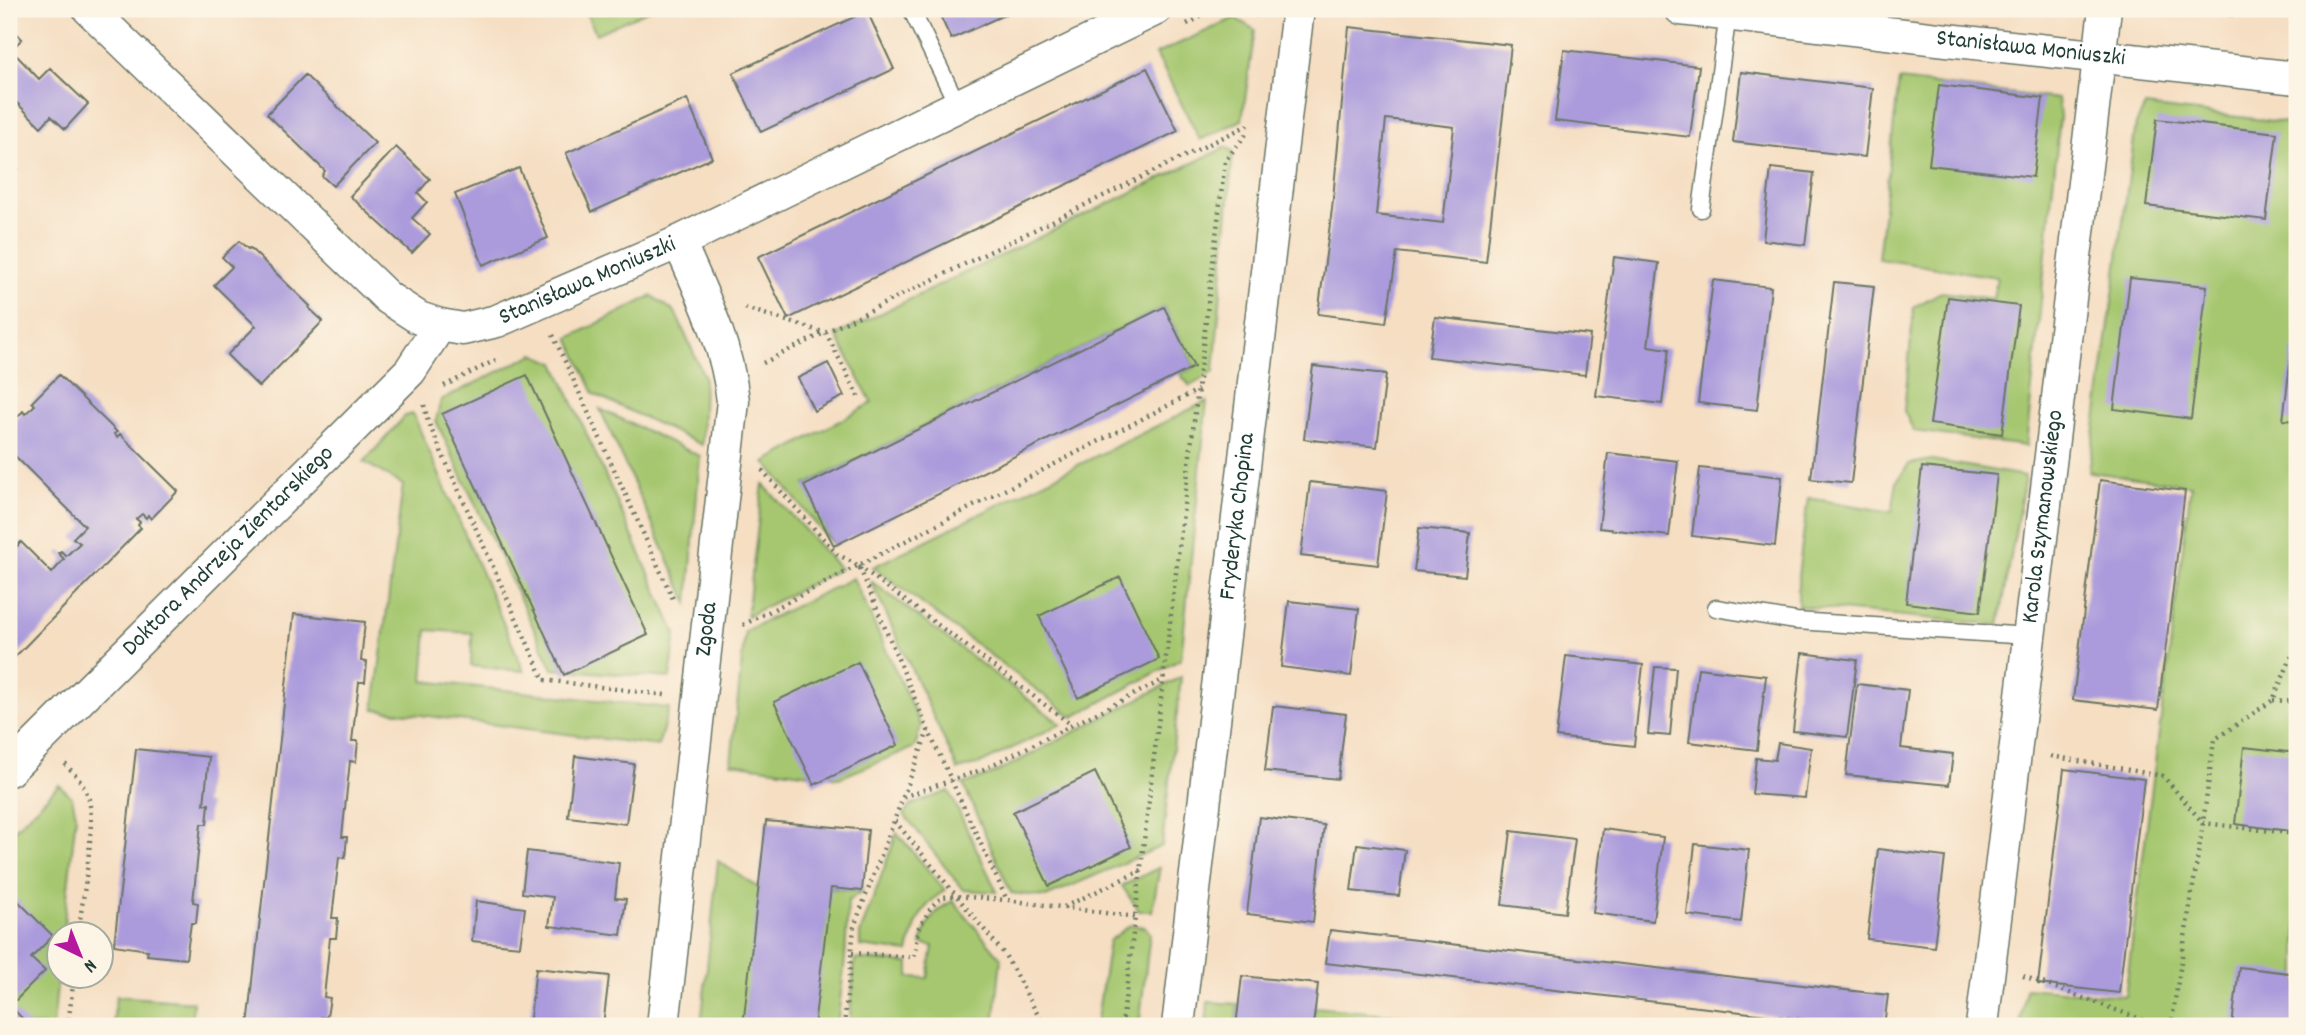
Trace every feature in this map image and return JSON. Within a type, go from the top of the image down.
[{"type":"street","name":"Stanisława Moniuszki","points":[[89,9],[388,298],[419,318],[463,329],[497,321],[679,242],[1156,9]]},
{"type":"street","name":"Fryderyka Chopina","points":[[1178,1026],[1298,9]]},
{"type":"street","name":"Stanisława Moniuszki","points":[[1681,9],[2297,78]]},
{"type":"street","name":"Karola Szymanowskiego","points":[[1982,1026],[2105,9]]},
{"type":"street","name":"Zgoda","points":[[663,1026],[733,401],[723,348],[712,316],[679,242]]},
{"type":"street","name":"Doktora Andrzeja Zientarskiego","points":[[9,770],[410,371],[440,325]]},
{"type":"lane","points":[[911,9],[958,107]]},
{"type":"lane","points":[[1701,209],[1728,14]]},
{"type":"lane","points":[[1716,608],[1796,621],[2029,636]]},
{"type":"path","points":[[753,367],[1255,121],[1226,161],[1143,870],[1122,1026]]},
{"type":"path","points":[[743,308],[826,333],[859,398]]},
{"type":"path","points":[[552,332],[679,611]]},
{"type":"path","points":[[736,628],[1198,390]]},
{"type":"path","points":[[424,404],[428,422],[544,680],[676,697]]},
{"type":"path","points":[[755,461],[837,554],[859,566],[1072,725]]},
{"type":"path","points":[[859,566],[928,730],[1007,900]]},
{"type":"path","points":[[2171,1026],[2214,740],[2273,700],[2297,644]]},
{"type":"path","points":[[903,797],[984,769],[1164,680]]},
{"type":"path","points":[[2273,700],[2297,702]]},
{"type":"path","points":[[844,1026],[854,928],[928,730]]},
{"type":"path","points":[[40,739],[78,777],[89,797],[91,822],[80,920]]},
{"type":"path","points":[[2016,750],[2163,776],[2203,823],[2297,834]]},
{"type":"path","points":[[895,820],[1005,955],[1044,1026]]},
{"type":"path","points":[[1063,908],[1143,870]]},
{"type":"path","points":[[852,953],[914,957],[918,929],[932,906],[942,897],[1007,900],[1135,917]]},
{"type":"path","points":[[1990,964],[2160,1026]]},
{"type":"path","points":[[68,1026],[72,990]]},
{"type":"green space","points":[[584,9],[651,9],[596,34]]},
{"type":"green space","points":[[1235,18],[1255,30],[1242,120],[1200,140],[1156,54]]},
{"type":"green space","points":[[1899,80],[2058,99],[2060,117],[2026,446],[1914,431],[1904,411],[1914,307],[1941,292],[1993,299],[1997,277],[1878,259]]},
{"type":"green space","points":[[2145,106],[2297,124],[2297,1026],[2020,1026],[2026,988],[2125,996],[2191,485],[2089,472],[2136,124]]},
{"type":"green space","points":[[1226,147],[1233,151],[1214,372],[1190,386],[1180,374],[1194,367],[1164,307],[805,485],[834,546],[765,462],[872,403],[836,335]]},
{"type":"green space","points":[[652,296],[675,312],[704,376],[702,445],[594,394],[569,338]]},
{"type":"green space","points":[[534,354],[555,363],[676,634],[670,678],[553,669],[436,421],[441,400]]},
{"type":"green space","points":[[1207,401],[1181,659],[1073,717],[873,567]]},
{"type":"green space","points":[[600,409],[700,456],[688,603]]},
{"type":"green space","points":[[413,414],[524,671],[471,666],[472,633],[427,630],[423,681],[669,708],[658,746],[374,709],[403,485],[364,462],[405,416]]},
{"type":"green space","points":[[1932,460],[2025,476],[1999,625],[1798,606],[1798,576],[1808,498],[1892,512],[1897,481],[1909,464]]},
{"type":"green space","points":[[763,484],[840,569],[747,616]]},
{"type":"green space","points":[[853,578],[921,726],[915,747],[839,778],[731,763],[745,631]]},
{"type":"green space","points":[[871,581],[1061,724],[982,763],[958,770]]},
{"type":"green space","points":[[1181,677],[1162,846],[1046,897],[1011,893],[963,784],[991,775]]},
{"type":"green space","points":[[59,785],[72,797],[76,815],[64,920],[46,920],[46,990],[57,990],[53,1026],[9,1026],[9,835]]},
{"type":"green space","points":[[949,791],[997,892],[963,890],[904,814],[911,805]]},
{"type":"green space","points":[[897,833],[945,890],[924,909],[913,932],[908,952],[860,946],[860,934]]},
{"type":"green space","points":[[718,861],[759,888],[760,882],[862,891],[848,901],[837,1026],[701,1026]]},
{"type":"green space","points":[[1160,867],[1152,911],[1139,911],[1122,886]]},
{"type":"green space","points":[[953,901],[1001,958],[994,1026],[849,1026],[855,959],[909,963],[909,977],[928,978],[933,946],[921,944],[923,937],[936,913]]},
{"type":"green space","points":[[1130,925],[1145,927],[1150,933],[1139,1026],[1096,1026],[1109,941]]},
{"type":"green space","points":[[116,996],[193,1002],[191,1026],[113,1026]]},
{"type":"green space","points":[[1208,1002],[1238,1004],[1236,1026],[1206,1026]]},
{"type":"green space","points":[[1315,1007],[1511,1026],[1313,1026]]},
{"type":"building","points":[[937,9],[1017,9],[951,39]]},
{"type":"building","points":[[2194,9],[2233,9],[2232,16]]},
{"type":"building","points":[[867,11],[894,69],[761,132],[733,73]]},
{"type":"building","points":[[9,25],[22,39],[9,52]]},
{"type":"building","points":[[1349,27],[1511,45],[1486,262],[1397,252],[1386,323],[1318,314],[1332,209]],"holes":[[[1386,119],[1454,127],[1443,223],[1376,215]]]},
{"type":"building","points":[[1564,50],[1699,66],[1690,137],[1555,121]]},
{"type":"building","points":[[17,56],[39,79],[50,68],[88,104],[65,129],[51,116],[41,127],[9,95],[9,65]]},
{"type":"building","points":[[1147,68],[1178,131],[788,319],[758,257]]},
{"type":"building","points":[[1741,72],[1873,88],[1865,157],[1733,142]]},
{"type":"building","points":[[305,75],[375,143],[333,186],[322,176],[325,171],[267,114]]},
{"type":"building","points":[[1939,85],[2043,98],[2033,177],[1929,165]]},
{"type":"building","points":[[687,99],[712,158],[592,212],[566,153]]},
{"type":"building","points":[[2157,119],[2277,133],[2266,220],[2146,206]]},
{"type":"building","points":[[396,147],[430,179],[418,193],[427,202],[412,218],[430,234],[412,253],[350,196]]},
{"type":"building","points":[[9,160],[18,169],[9,178]]},
{"type":"building","points":[[519,168],[548,238],[483,265],[455,194]]},
{"type":"building","points":[[1771,168],[1814,173],[1805,245],[1763,240]]},
{"type":"building","points":[[239,241],[250,248],[323,321],[259,387],[227,355],[256,326],[214,285],[232,267],[222,257]]},
{"type":"building","points":[[1614,257],[1659,263],[1648,346],[1669,349],[1662,404],[1596,396]]},
{"type":"building","points":[[2130,278],[2207,286],[2191,419],[2114,409]]},
{"type":"building","points":[[1713,280],[1771,287],[1757,410],[1698,403]]},
{"type":"building","points":[[1834,282],[1874,286],[1851,483],[1811,479]]},
{"type":"building","points":[[1948,297],[2019,306],[2002,434],[1930,424]]},
{"type":"building","points":[[1164,307],[1194,367],[834,546],[804,486]]},
{"type":"building","points":[[1435,317],[1590,335],[1585,375],[1429,357]]},
{"type":"building","points":[[2292,349],[2297,350],[2297,421],[2283,420]]},
{"type":"building","points":[[828,363],[844,396],[814,411],[798,378]]},
{"type":"building","points":[[1313,366],[1386,374],[1377,447],[1304,439]]},
{"type":"building","points":[[59,375],[117,432],[114,434],[117,437],[120,434],[178,491],[151,519],[142,514],[136,519],[141,528],[9,663],[9,555],[21,542],[52,573],[64,559],[58,553],[61,551],[66,556],[80,543],[73,538],[85,526],[9,450],[9,426],[23,411],[25,414],[35,405],[32,402]]},
{"type":"building","points":[[527,375],[648,635],[564,675],[442,414]]},
{"type":"building","points":[[1608,453],[1678,461],[1669,536],[1599,528]]},
{"type":"building","points":[[1922,467],[1997,475],[1980,612],[1906,603]]},
{"type":"building","points":[[1700,468],[1782,477],[1775,546],[1692,536]]},
{"type":"building","points":[[2100,480],[2185,491],[2158,710],[2073,700]]},
{"type":"building","points":[[1310,482],[1387,491],[1378,565],[1301,556]]},
{"type":"building","points":[[1419,528],[1470,533],[1465,576],[1414,571]]},
{"type":"building","points":[[1120,577],[1159,659],[1078,698],[1039,616]]},
{"type":"building","points":[[1289,601],[1359,609],[1351,676],[1281,667]]},
{"type":"building","points":[[294,614],[365,622],[361,661],[367,662],[365,682],[359,682],[352,741],[358,741],[356,762],[350,761],[342,837],[347,837],[345,858],[339,857],[332,918],[338,918],[336,938],[330,938],[324,997],[330,998],[327,1017],[321,1017],[320,1026],[248,1026]]},
{"type":"building","points":[[1802,653],[1857,660],[1847,737],[1793,731]]},
{"type":"building","points":[[1566,656],[1643,665],[1634,746],[1556,737]]},
{"type":"building","points":[[858,662],[898,745],[814,785],[774,702]]},
{"type":"building","points":[[1655,667],[1676,668],[1670,736],[1648,734]]},
{"type":"building","points":[[1698,668],[1766,676],[1757,750],[1689,742]]},
{"type":"building","points":[[1857,684],[1908,690],[1901,748],[1953,754],[1949,785],[1846,775]]},
{"type":"building","points":[[1273,706],[1346,714],[1338,779],[1265,771]]},
{"type":"building","points":[[1778,743],[1811,748],[1805,798],[1752,794],[1756,758],[1775,760]]},
{"type":"building","points":[[2244,747],[2297,753],[2297,832],[2235,824]]},
{"type":"building","points":[[136,749],[209,757],[204,804],[209,804],[207,824],[201,824],[193,902],[198,903],[196,923],[191,923],[186,959],[147,955],[148,950],[116,945]]},
{"type":"building","points":[[575,756],[634,764],[626,824],[568,817]]},
{"type":"building","points":[[2064,769],[2144,779],[2119,993],[2038,984]]},
{"type":"building","points":[[1095,772],[1131,847],[1049,886],[1013,812]]},
{"type":"building","points":[[1259,817],[1324,825],[1313,922],[1247,914]]},
{"type":"building","points":[[766,821],[868,830],[862,891],[831,888],[814,1026],[743,1026]]},
{"type":"building","points":[[1603,829],[1663,837],[1653,921],[1593,913]]},
{"type":"building","points":[[1511,831],[1575,839],[1565,913],[1502,905]]},
{"type":"building","points":[[1357,844],[1405,850],[1399,896],[1351,891]]},
{"type":"building","points":[[1695,844],[1749,850],[1741,922],[1687,915]]},
{"type":"building","points":[[1878,849],[1945,857],[1934,947],[1867,939]]},
{"type":"building","points":[[527,851],[619,863],[615,898],[626,899],[621,935],[549,926],[553,897],[522,893]]},
{"type":"building","points":[[9,892],[46,929],[46,943],[31,958],[45,971],[10,1006],[30,1026],[9,1026]]},
{"type":"building","points":[[476,901],[525,908],[520,946],[472,941]]},
{"type":"building","points":[[1330,930],[1888,995],[1884,1026],[1861,1026],[1325,963]]},
{"type":"building","points":[[2239,967],[2297,974],[2297,1026],[2232,1026]]},
{"type":"building","points":[[536,968],[609,976],[603,1026],[529,1026]]},
{"type":"building","points":[[1242,976],[1318,984],[1313,1026],[1236,1026]]}]
